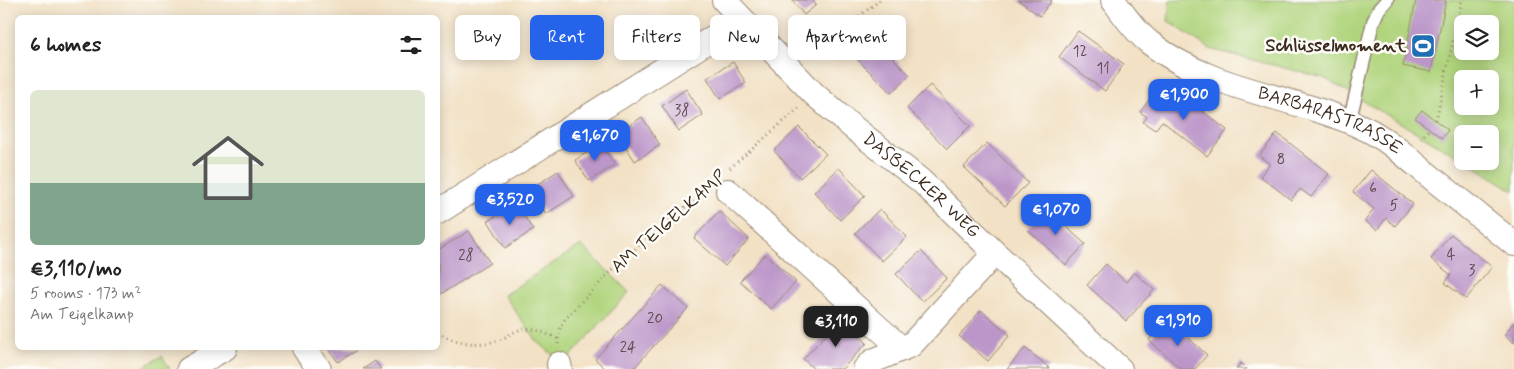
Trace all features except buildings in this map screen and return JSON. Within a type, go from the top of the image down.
[{"type":"street","name":"DASBECKER WEG","points":[[724,0],[737,15]]},
{"type":"street","name":"BARBARASTRASSE","points":[[1113,0],[1149,42],[1173,59],[1208,76],[1248,91],[1307,107],[1365,128],[1407,158],[1514,244]]},
{"type":"street","points":[[440,211],[710,40]]},
{"type":"street","name":"DASBECKER WEG","points":[[778,56],[814,94],[921,181],[995,253],[1120,369]]},
{"type":"street","name":"AM TEIGELKAMP","points":[[721,184],[902,349]]},
{"type":"street","points":[[865,369],[873,361],[911,345],[995,253]]},
{"type":"street","points":[[189,369],[221,350]]},
{"type":"street","points":[[305,350],[319,369]]},
{"type":"lane","points":[[1349,122],[1373,22],[1379,9],[1387,0]]},
{"type":"path","points":[[791,69],[880,0]]},
{"type":"path","points":[[1436,120],[1462,0]]},
{"type":"path","name":"AM TEIGELKAMP","points":[[560,367],[558,339],[560,329],[566,319],[623,259],[721,184],[814,94]]},
{"type":"path","points":[[440,334],[448,340],[467,343],[500,340],[521,329],[537,330],[558,339]]},
{"type":"green space","points":[[1170,0],[1514,0],[1514,191],[1480,170],[1499,170],[1499,125],[1454,125],[1454,154],[1324,78],[1210,49],[1168,21]]},
{"type":"green space","points":[[581,245],[629,292],[569,358],[556,358],[535,339],[504,295]]},
{"type":"green space","points":[[162,356],[170,369],[140,369]]},
{"type":"place","name":"Schlüsselmoment","points":[[1423,46]]}]
